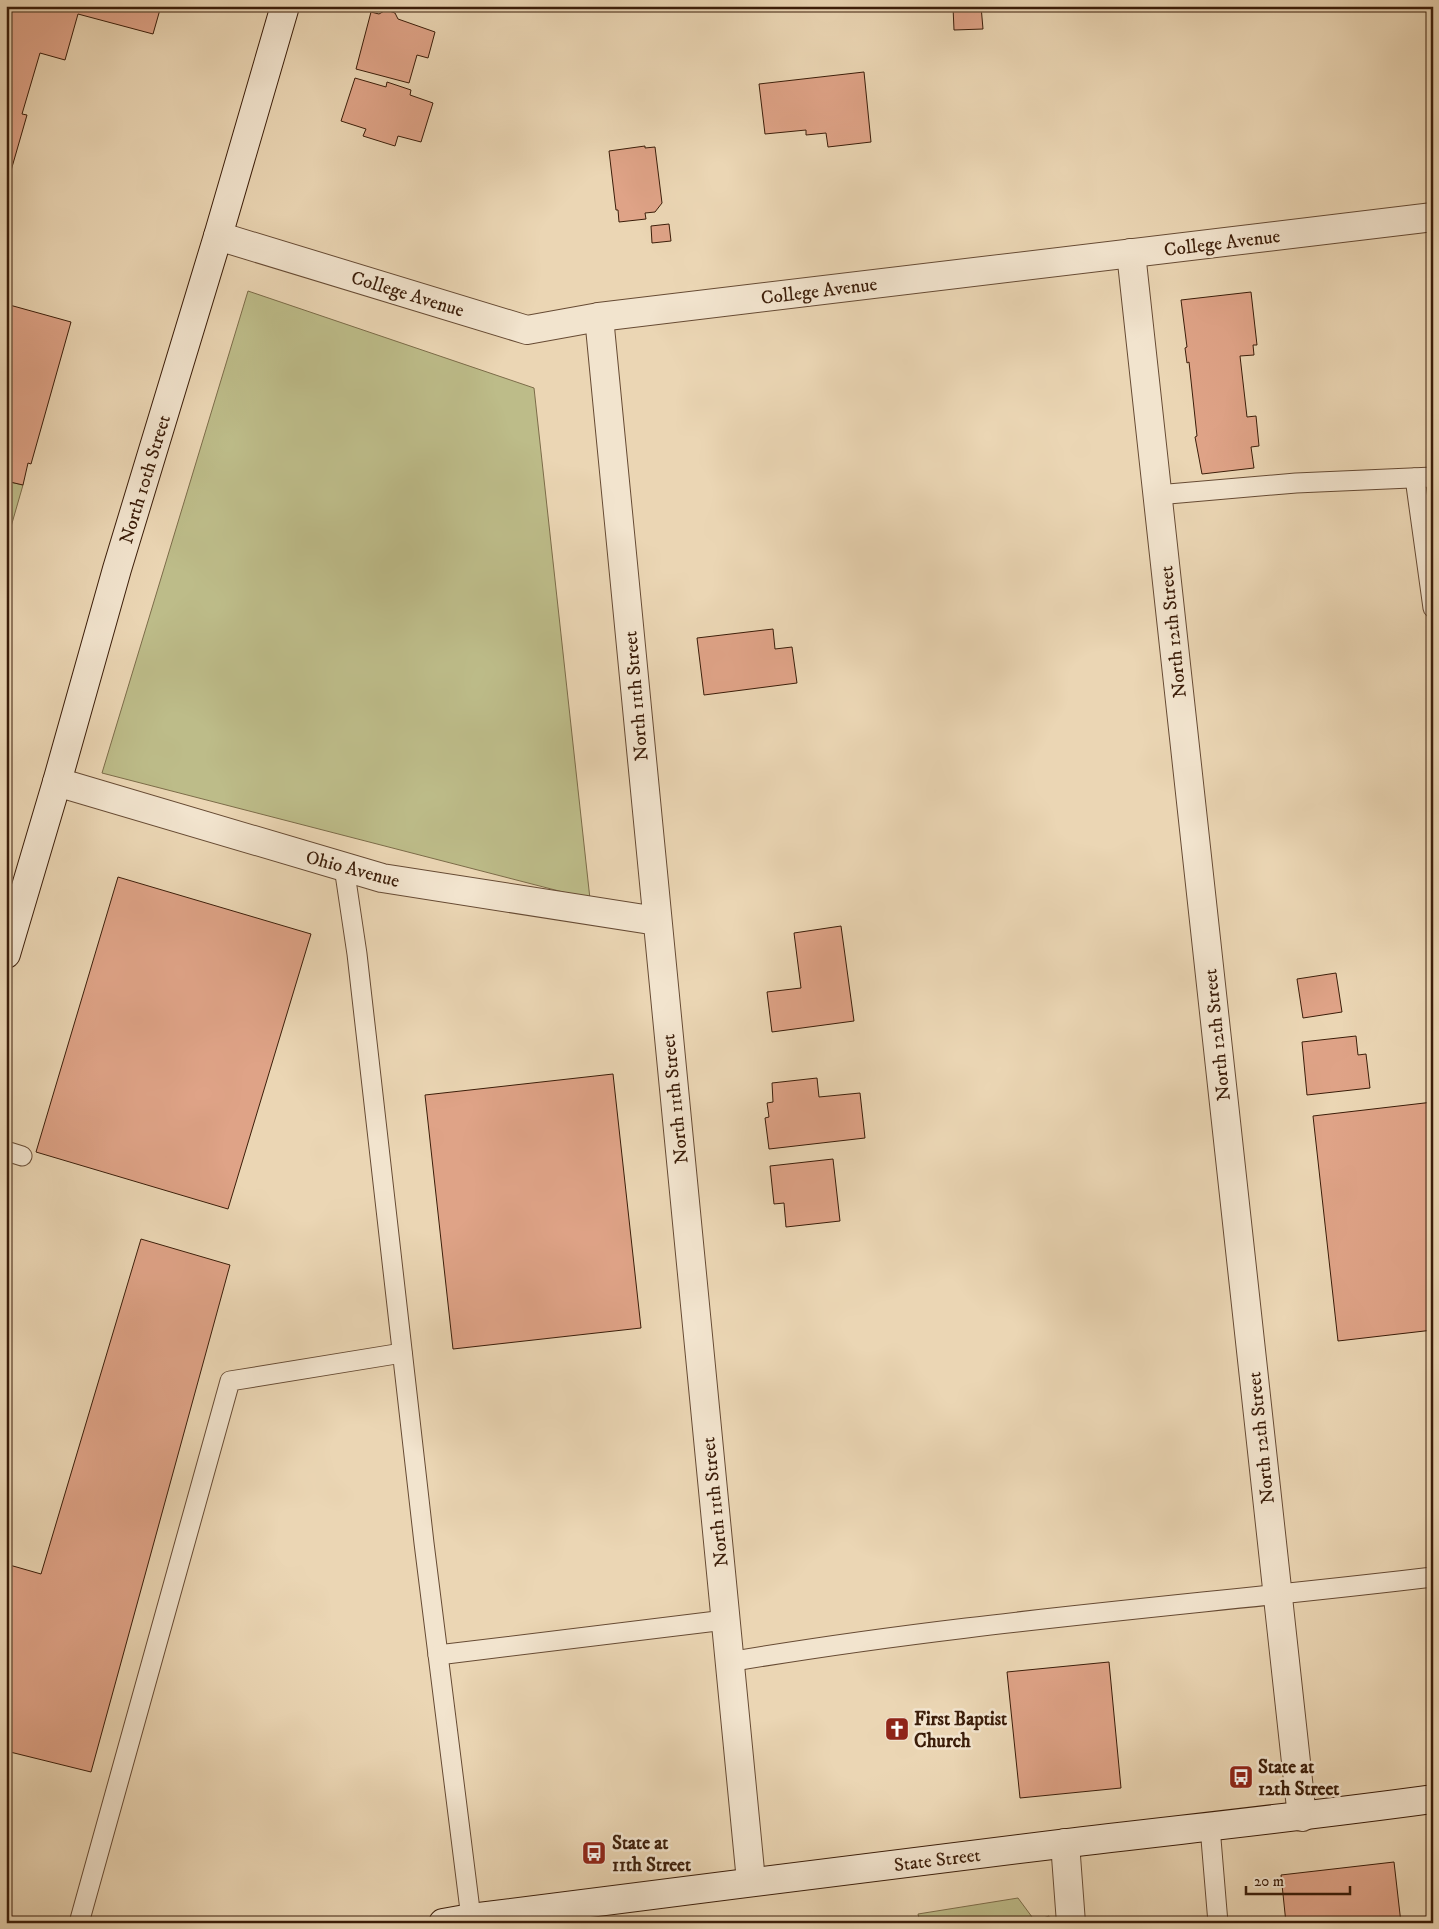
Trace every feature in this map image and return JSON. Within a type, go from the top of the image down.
[{"type":"street","name":"North 10th Street","points":[[6,954],[117,568],[218,236],[285,6]]},
{"type":"street","name":"College Avenue","points":[[218,236],[527,330],[599,317],[1433,216]]},
{"type":"street","name":"North 12th Street","points":[[1131,253],[1302,1817]]},
{"type":"street","name":"North 11th Street","points":[[599,317],[751,1881]]},
{"type":"street","name":"Ohio Avenue","points":[[57,782],[382,878],[657,921]]},
{"type":"street","name":"State Street","points":[[443,1923],[751,1881],[1065,1843],[1302,1817],[1433,1799]]},
{"type":"street","points":[[1065,1843],[1071,1923]]},
{"type":"lane","points":[[1157,495],[1296,483],[1424,478],[1433,608]]},
{"type":"lane","points":[[344,867],[357,954],[402,1353],[471,1918]]},
{"type":"lane","points":[[79,1923],[230,1382],[402,1353]]},
{"type":"lane","points":[[729,1662],[891,1637],[1027,1620],[1278,1596],[1433,1577]]},
{"type":"lane","points":[[438,1655],[725,1620]]},
{"type":"lane","points":[[1210,1827],[1218,1923]]},
{"type":"shaded area","points":[[248,291],[534,388],[590,899],[102,773]]},
{"type":"shaded area","points":[[6,481],[23,485],[6,544]]},
{"type":"shaded area","points":[[1018,1898],[1035,1921],[1049,1916],[1050,1923],[920,1923],[918,1914]]},
{"type":"building","points":[[6,6],[161,6],[153,34],[78,14],[65,60],[40,53],[22,114],[27,115],[6,188]]},
{"type":"building","points":[[981,6],[983,29],[954,30],[953,7]]},
{"type":"building","points":[[386,10],[395,13],[398,19],[435,32],[428,58],[417,55],[409,83],[356,69],[371,12],[379,14]]},
{"type":"building","points":[[864,72],[871,142],[828,147],[826,133],[806,135],[806,130],[765,134],[759,84]]},
{"type":"building","points":[[355,78],[386,87],[387,82],[411,90],[410,95],[433,103],[421,142],[398,136],[395,146],[363,136],[366,129],[341,121]]},
{"type":"building","points":[[645,146],[645,148],[655,147],[662,203],[655,212],[645,213],[646,219],[619,222],[609,151]]},
{"type":"building","points":[[669,224],[671,241],[652,243],[651,226]]},
{"type":"building","points":[[6,254],[10,255],[6,269]]},
{"type":"building","points":[[1251,292],[1257,345],[1253,345],[1254,355],[1240,356],[1247,417],[1256,416],[1259,446],[1251,447],[1254,468],[1202,474],[1195,437],[1197,436],[1189,362],[1187,363],[1185,348],[1187,347],[1181,300]]},
{"type":"building","points":[[6,304],[71,322],[31,464],[28,463],[23,485],[6,481]]},
{"type":"building","points":[[773,629],[775,649],[792,647],[797,683],[704,695],[697,638]]},
{"type":"building","points":[[118,877],[311,934],[228,1209],[36,1152]]},
{"type":"building","points":[[841,926],[854,1021],[772,1032],[767,992],[801,988],[794,933]]},
{"type":"building","points":[[1336,973],[1342,1012],[1303,1018],[1297,979]]},
{"type":"building","points":[[1356,1036],[1358,1055],[1366,1054],[1370,1088],[1307,1095],[1302,1042]]},
{"type":"building","points":[[613,1074],[641,1328],[453,1349],[425,1095]]},
{"type":"building","points":[[817,1078],[819,1097],[860,1093],[865,1138],[769,1149],[765,1118],[769,1117],[767,1103],[773,1102],[772,1083]]},
{"type":"building","points":[[1433,1102],[1433,1330],[1338,1341],[1313,1116]]},
{"type":"building","points":[[833,1159],[840,1221],[786,1227],[784,1203],[774,1204],[770,1166]]},
{"type":"building","points":[[141,1239],[230,1265],[91,1772],[6,1751],[6,1564],[41,1574]]},
{"type":"building","points":[[1109,1662],[1121,1788],[1020,1798],[1007,1672]]},
{"type":"building","points":[[1394,1862],[1401,1923],[1286,1923],[1281,1875]]},
{"type":"place","name":"First Baptist Church","points":[[897,1729]]},
{"type":"place","name":"State at 12th Street","points":[[1241,1777]]},
{"type":"place","name":"State at 11th Street","points":[[594,1853]]}]
